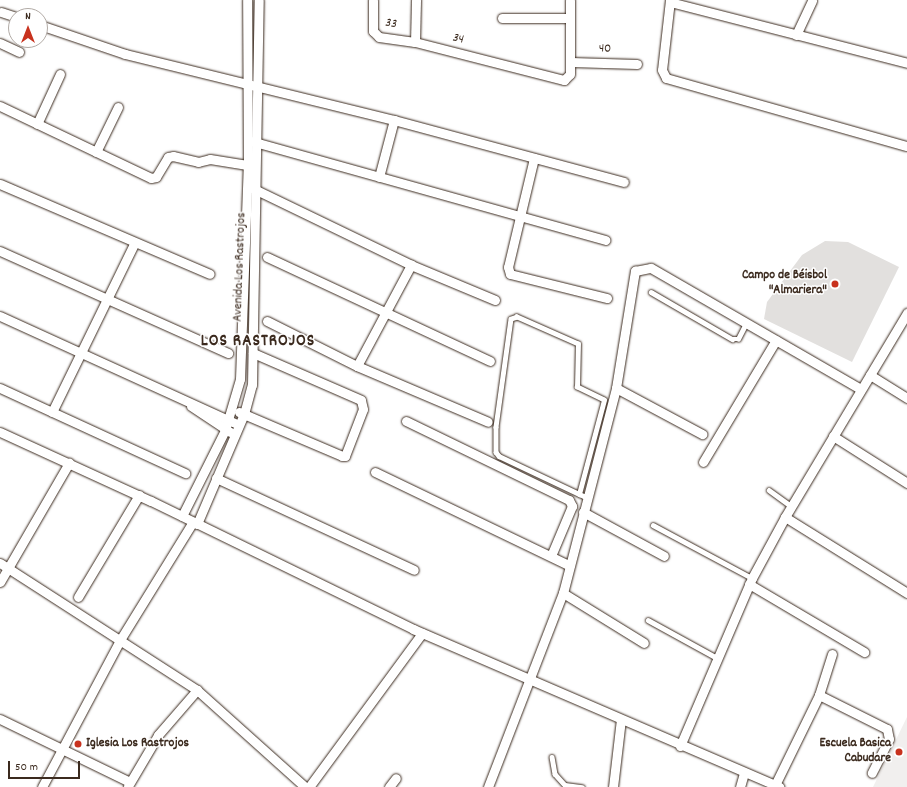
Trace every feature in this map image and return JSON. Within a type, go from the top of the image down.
[{"type":"street","name":"Avenida Los Rastrojos","points":[[182,516],[225,430],[233,410],[240,379],[252,165],[252,141],[247,85],[247,0]]},
{"type":"street","name":"Avenida Los Rastrojos","points":[[252,141],[257,87],[259,0]]},
{"type":"street","name":"33","points":[[373,0],[374,35],[415,42]]},
{"type":"street","points":[[415,42],[416,0]]},
{"type":"street","points":[[570,0],[571,62]]},
{"type":"street","points":[[796,35],[812,0]]},
{"type":"street","points":[[907,63],[670,1],[662,70],[666,78],[907,146]]},
{"type":"street","points":[[1,12],[8,14]]},
{"type":"street","points":[[502,18],[570,18]]},
{"type":"street","points":[[48,27],[125,54],[394,120],[624,182]]},
{"type":"street","name":"34","points":[[415,42],[564,80],[569,78],[571,62]]},
{"type":"street","points":[[0,43],[19,52]]},
{"type":"street","name":"40","points":[[571,62],[637,64]]},
{"type":"street","points":[[37,124],[60,74]]},
{"type":"street","points":[[0,106],[151,178],[159,174],[168,157],[173,156],[198,162],[210,159],[252,165]]},
{"type":"street","points":[[96,152],[118,107]]},
{"type":"street","points":[[379,177],[394,120]]},
{"type":"street","points":[[252,141],[605,240]]},
{"type":"street","points":[[534,158],[508,267],[510,274],[607,298]]},
{"type":"street","points":[[0,184],[134,244],[210,274]]},
{"type":"street","name":"Avenida Los Rastrojos","points":[[42,787],[59,750],[120,640],[195,523],[244,414],[252,385],[251,187]]},
{"type":"street","points":[[251,187],[411,265],[495,300]]},
{"type":"street","points":[[52,412],[105,300],[134,244]]},
{"type":"street","points":[[0,251],[105,300],[228,353]]},
{"type":"street","points":[[267,256],[383,313],[490,361]]},
{"type":"street","points":[[357,366],[383,313],[411,265]]},
{"type":"street","points":[[488,787],[531,681],[563,593],[616,388],[638,269],[650,268],[861,389]]},
{"type":"street","points":[[680,746],[750,581],[791,506],[907,313]]},
{"type":"street","points":[[0,316],[240,425]]},
{"type":"street","points":[[267,321],[357,366],[488,422]]},
{"type":"street","points":[[703,462],[776,340]]},
{"type":"street","points":[[233,410],[345,456],[364,404],[361,400],[252,352]]},
{"type":"street","points":[[870,376],[907,398]]},
{"type":"street","points":[[0,388],[185,473]]},
{"type":"street","points":[[616,388],[702,434]]},
{"type":"street","points":[[185,401],[225,430],[235,435]]},
{"type":"street","points":[[406,421],[569,500],[572,506],[551,556]]},
{"type":"street","points":[[0,432],[139,495],[422,633],[680,746],[777,786],[819,695],[832,654]]},
{"type":"street","points":[[833,436],[907,483]]},
{"type":"street","points":[[0,582],[4,566],[69,463]]},
{"type":"street","points":[[375,472],[570,566]]},
{"type":"street","points":[[216,478],[414,570]]},
{"type":"street","points":[[78,597],[139,495]]},
{"type":"street","points":[[583,512],[664,556]]},
{"type":"street","points":[[785,517],[907,593]]},
{"type":"street","points":[[4,566],[197,690],[305,787]]},
{"type":"street","points":[[750,581],[864,652]]},
{"type":"street","points":[[563,593],[644,643]]},
{"type":"street","points":[[309,787],[422,633]]},
{"type":"street","points":[[0,719],[129,784],[158,735],[197,690]]},
{"type":"street","points":[[819,695],[887,729],[888,739],[872,773]]},
{"type":"street","points":[[613,787],[621,719]]},
{"type":"street","points":[[740,787],[744,773]]},
{"type":"street","points":[[389,787],[396,778]]},
{"type":"lane","points":[[651,292],[732,339],[738,339],[746,323]]},
{"type":"lane","points":[[579,494],[604,400],[577,386],[578,344],[517,317],[511,318],[496,427],[496,452],[579,494],[588,498]]},
{"type":"lane","points":[[769,490],[791,506]]},
{"type":"lane","points":[[654,525],[750,581]]},
{"type":"lane","points":[[648,620],[718,658]]},
{"type":"lane","points":[[552,757],[555,774],[565,785],[582,787]]},
{"type":"shaded area","name":"Campo de Béisbol \"Almariera\"","points":[[825,241],[848,242],[899,267],[852,362],[764,319],[767,302],[802,255]]},
{"type":"shaded area","name":"Escuela Basica Cabudare","points":[[907,717],[907,787],[873,787]]},
{"type":"place","name":"Campo de Béisbol \"Almariera\"","points":[[835,284]]},
{"type":"place","name":"Iglesia Los Rastrojos","points":[[78,744]]},
{"type":"place","name":"Escuela Basica Cabudare","points":[[899,752]]},
{"type":"district","name":"LOS RASTROJOS","points":[[258,343]]}]
